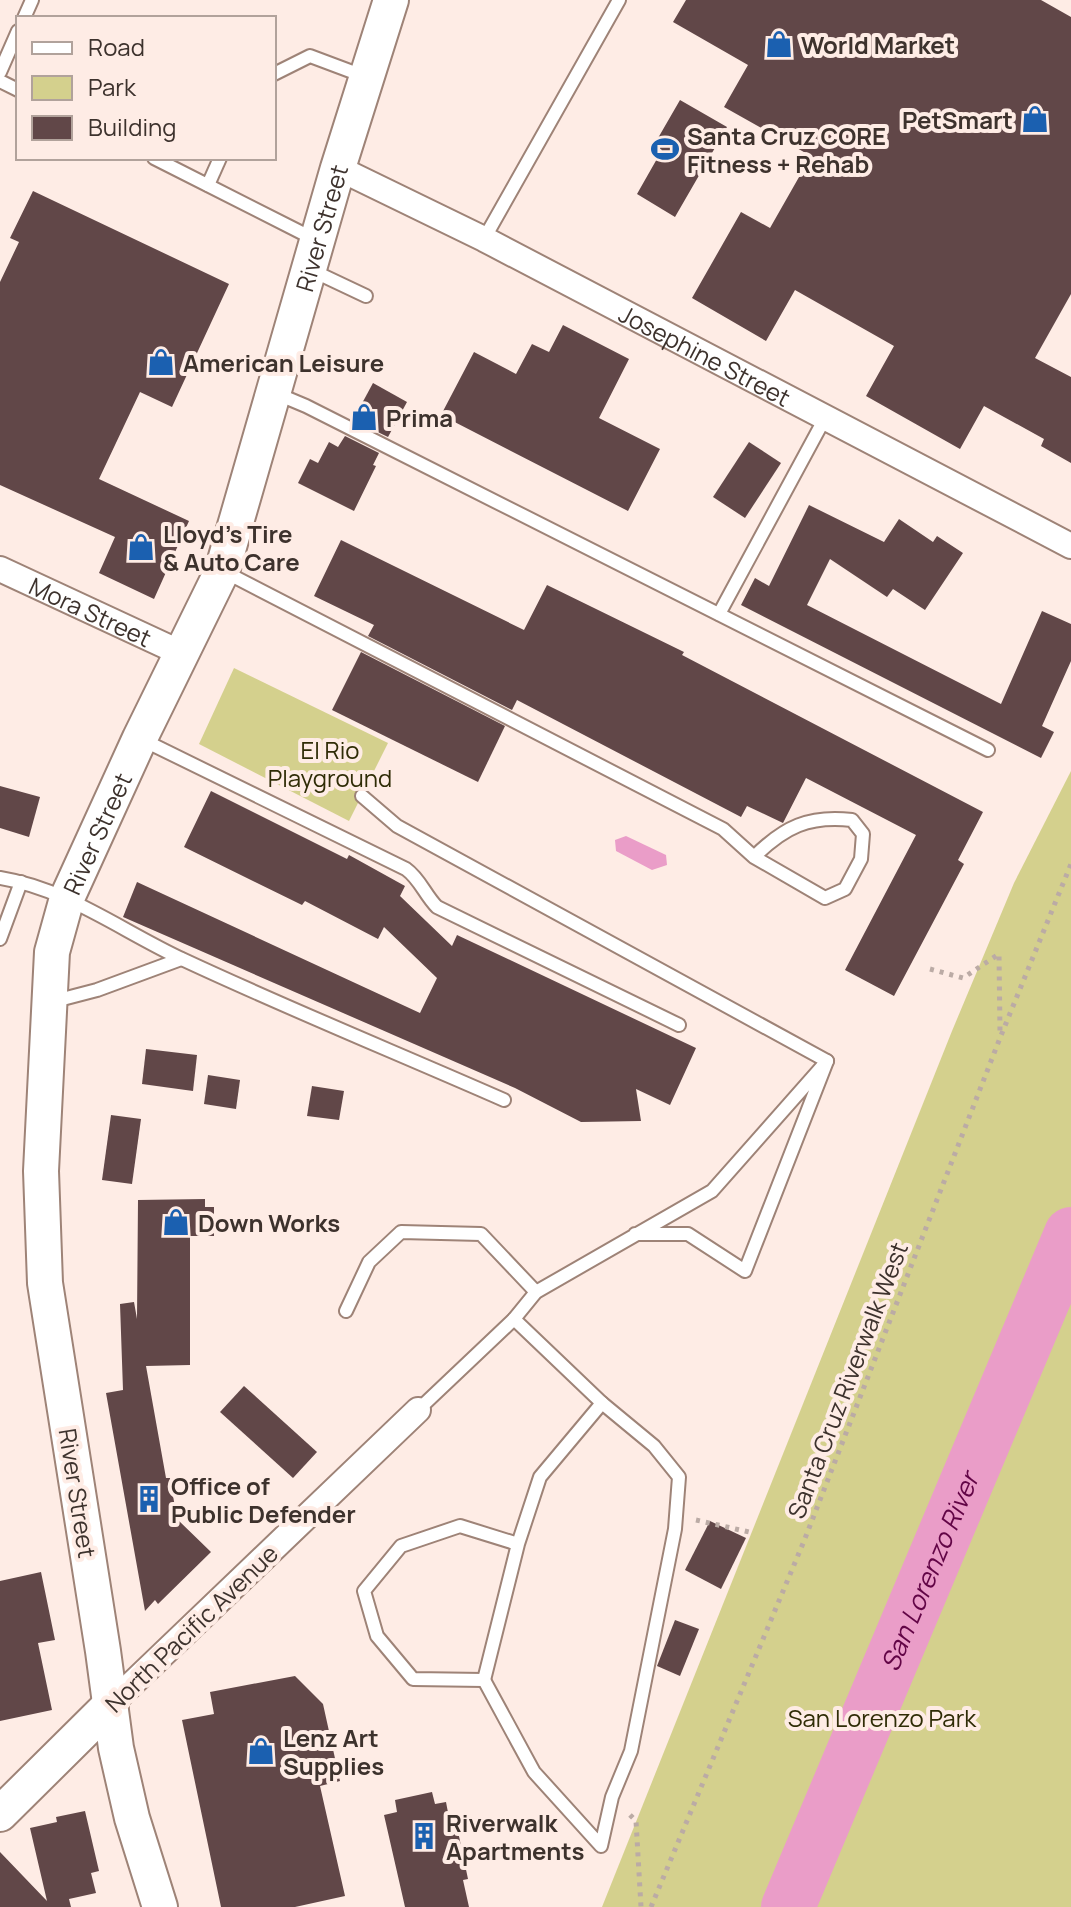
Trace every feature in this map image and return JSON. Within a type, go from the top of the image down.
[{"type":"main road","name":"River Street","points":[[160,1907],[132,1818],[116,1748],[45,1283],[41,1171],[52,952],[67,898],[140,738],[222,571],[312,255],[391,0]]},
{"type":"main road","name":"River Street","points":[[111,1704],[127,1739],[154,1827],[167,1907]]},
{"type":"main road","name":"North Pacific Avenue","points":[[0,1814],[111,1704]]},
{"type":"street","name":"Josephine Street","points":[[338,168],[484,239],[1071,546]]},
{"type":"street","name":"Mora Street","points":[[0,569],[183,654]]},
{"type":"street","name":"North Pacific Avenue","points":[[111,1704],[418,1410]]},
{"type":"lane","points":[[484,239],[619,0]]},
{"type":"lane","points":[[0,72],[16,36]]},
{"type":"lane","points":[[276,73],[310,56],[366,77]]},
{"type":"lane","points":[[158,160],[208,185],[312,255],[366,296]]},
{"type":"lane","points":[[208,185],[219,160]]},
{"type":"lane","points":[[272,392],[306,406],[988,750]]},
{"type":"lane","points":[[719,614],[825,418]]},
{"type":"lane","points":[[222,571],[723,829],[754,857],[825,898],[845,889],[861,859],[863,834],[852,820],[827,817],[774,836],[754,857]]},
{"type":"lane","points":[[140,738],[406,869],[415,876],[427,898],[437,907],[679,1025]]},
{"type":"lane","points":[[362,796],[397,826],[827,1061]]},
{"type":"lane","points":[[0,878],[67,898],[181,959],[504,1100]]},
{"type":"lane","points":[[0,939],[21,882]]},
{"type":"lane","points":[[48,1003],[97,990],[181,959]]},
{"type":"lane","points":[[635,1234],[688,1234],[745,1271],[827,1061]]},
{"type":"lane","points":[[418,1410],[514,1319],[536,1292],[712,1191],[827,1061]]},
{"type":"lane","points":[[346,1311],[369,1262],[401,1232],[481,1234],[536,1292]]},
{"type":"lane","points":[[514,1319],[602,1403],[654,1446],[679,1477],[675,1529],[631,1751],[612,1797],[601,1846],[534,1772],[484,1680],[518,1544],[540,1477],[602,1403]]},
{"type":"lane","points":[[484,1680],[413,1679],[377,1636],[364,1591],[401,1546],[460,1526],[518,1544]]},
{"type":"path","name":"Santa Cruz Riverwalk West","points":[[651,1907],[804,1541],[1071,864]]},
{"type":"path","points":[[930,969],[963,978],[999,954],[1000,1038]]},
{"type":"path","points":[[675,1529],[695,1520],[749,1532]]},
{"type":"path","points":[[612,1797],[636,1821],[641,1907]]},
{"type":"green space","name":"El Rio Playground","points":[[234,668],[388,743],[349,821],[199,744]]},
{"type":"green space","name":"San Lorenzo Park","points":[[1071,771],[1071,1907],[602,1907],[952,1031],[1014,883]]},
{"type":"shaded area","points":[[626,836],[666,855],[667,865],[652,870],[616,851],[615,840]]},
{"type":"building","points":[[686,0],[1041,0],[1071,17],[1071,294],[1035,358],[1071,377],[1071,463],[1041,446],[1044,439],[984,406],[960,449],[866,396],[894,346],[795,290],[766,341],[692,298],[741,212],[770,228],[811,156],[724,107],[748,65],[673,22]]},
{"type":"building","points":[[680,100],[727,127],[675,217],[637,194],[662,150],[654,145]]},
{"type":"building","points":[[33,191],[229,284],[172,407],[140,392],[99,479],[189,521],[154,599],[99,573],[115,537],[0,485],[0,282],[19,242],[10,238]]},
{"type":"building","points":[[563,325],[629,359],[599,418],[660,449],[628,511],[441,415],[474,352],[516,374],[532,344],[549,352]]},
{"type":"building","points":[[373,383],[407,402],[388,437],[353,420]]},
{"type":"building","points":[[345,436],[379,453],[354,511],[298,483],[310,459],[318,463],[329,442],[338,447]]},
{"type":"building","points":[[749,442],[781,463],[745,518],[713,497]]},
{"type":"building","points":[[809,505],[884,542],[899,519],[933,542],[937,536],[963,553],[925,610],[893,589],[887,597],[830,559],[807,605],[1001,704],[1042,611],[1071,624],[1071,661],[1042,726],[1054,732],[1041,758],[741,605],[755,578],[769,586]]},
{"type":"building","points":[[341,540],[524,630],[547,585],[684,652],[682,655],[983,812],[958,860],[964,864],[894,996],[845,970],[916,835],[806,778],[783,823],[747,806],[741,817],[517,700],[512,710],[368,636],[374,625],[314,596]]},
{"type":"building","points":[[361,652],[505,726],[478,782],[332,710]]},
{"type":"building","points":[[0,786],[40,797],[29,837],[0,828]]},
{"type":"building","points":[[211,791],[347,859],[349,855],[405,886],[400,896],[452,946],[457,935],[696,1048],[670,1105],[636,1089],[641,1121],[581,1122],[515,1088],[123,917],[137,882],[420,1013],[437,978],[384,927],[378,939],[305,901],[302,905],[184,847]]},
{"type":"building","points":[[146,1049],[197,1055],[193,1091],[142,1084]]},
{"type":"building","points":[[208,1075],[240,1080],[236,1109],[204,1104]]},
{"type":"building","points":[[312,1086],[344,1091],[339,1120],[307,1116]]},
{"type":"building","points":[[111,1115],[141,1119],[132,1184],[102,1180]]},
{"type":"building","points":[[205,1199],[205,1207],[214,1207],[214,1236],[190,1236],[190,1365],[146,1366],[166,1478],[170,1478],[177,1519],[211,1552],[158,1604],[155,1600],[145,1611],[106,1393],[123,1390],[120,1304],[134,1302],[137,1319],[138,1200]]},
{"type":"building","points":[[244,1386],[317,1452],[293,1478],[220,1412]]},
{"type":"building","points":[[710,1521],[746,1538],[721,1589],[685,1570]]},
{"type":"building","points":[[41,1572],[55,1640],[38,1643],[52,1710],[0,1721],[0,1581]]},
{"type":"building","points":[[675,1620],[699,1629],[680,1676],[657,1666]]},
{"type":"building","points":[[295,1676],[323,1704],[340,1781],[320,1786],[345,1896],[295,1907],[221,1907],[182,1720],[214,1714],[210,1692]]},
{"type":"building","name":"Riverwalk Apartments","points":[[432,1792],[435,1804],[446,1802],[450,1823],[456,1822],[468,1879],[463,1880],[469,1907],[405,1907],[384,1815],[397,1812],[395,1800]]},
{"type":"building","points":[[85,1811],[99,1871],[91,1873],[96,1893],[69,1899],[71,1907],[0,1907],[0,1852],[47,1901],[30,1828],[57,1822],[56,1817]]},
{"type":"waterway","name":"San Lorenzo River","points":[[788,1907],[1071,1234]]},
{"type":"place","name":"World Market","points":[[779,44]]},
{"type":"place","name":"PetSmart","points":[[1035,119]]},
{"type":"place","name":"Santa Cruz CORE Fitness + Rehab","points":[[665,149]]},
{"type":"place","name":"American Leisure","points":[[161,362]]},
{"type":"place","name":"Prima","points":[[364,417]]},
{"type":"place","name":"Lloyd's Tire & Auto Care","points":[[141,547]]},
{"type":"place","name":"Down Works","points":[[176,1222]]},
{"type":"place","name":"Office of Public Defender","points":[[149,1499]]},
{"type":"place","name":"Lenz Art Supplies","points":[[261,1751]]},
{"type":"place","name":"Riverwalk Apartments","points":[[424,1836]]}]
